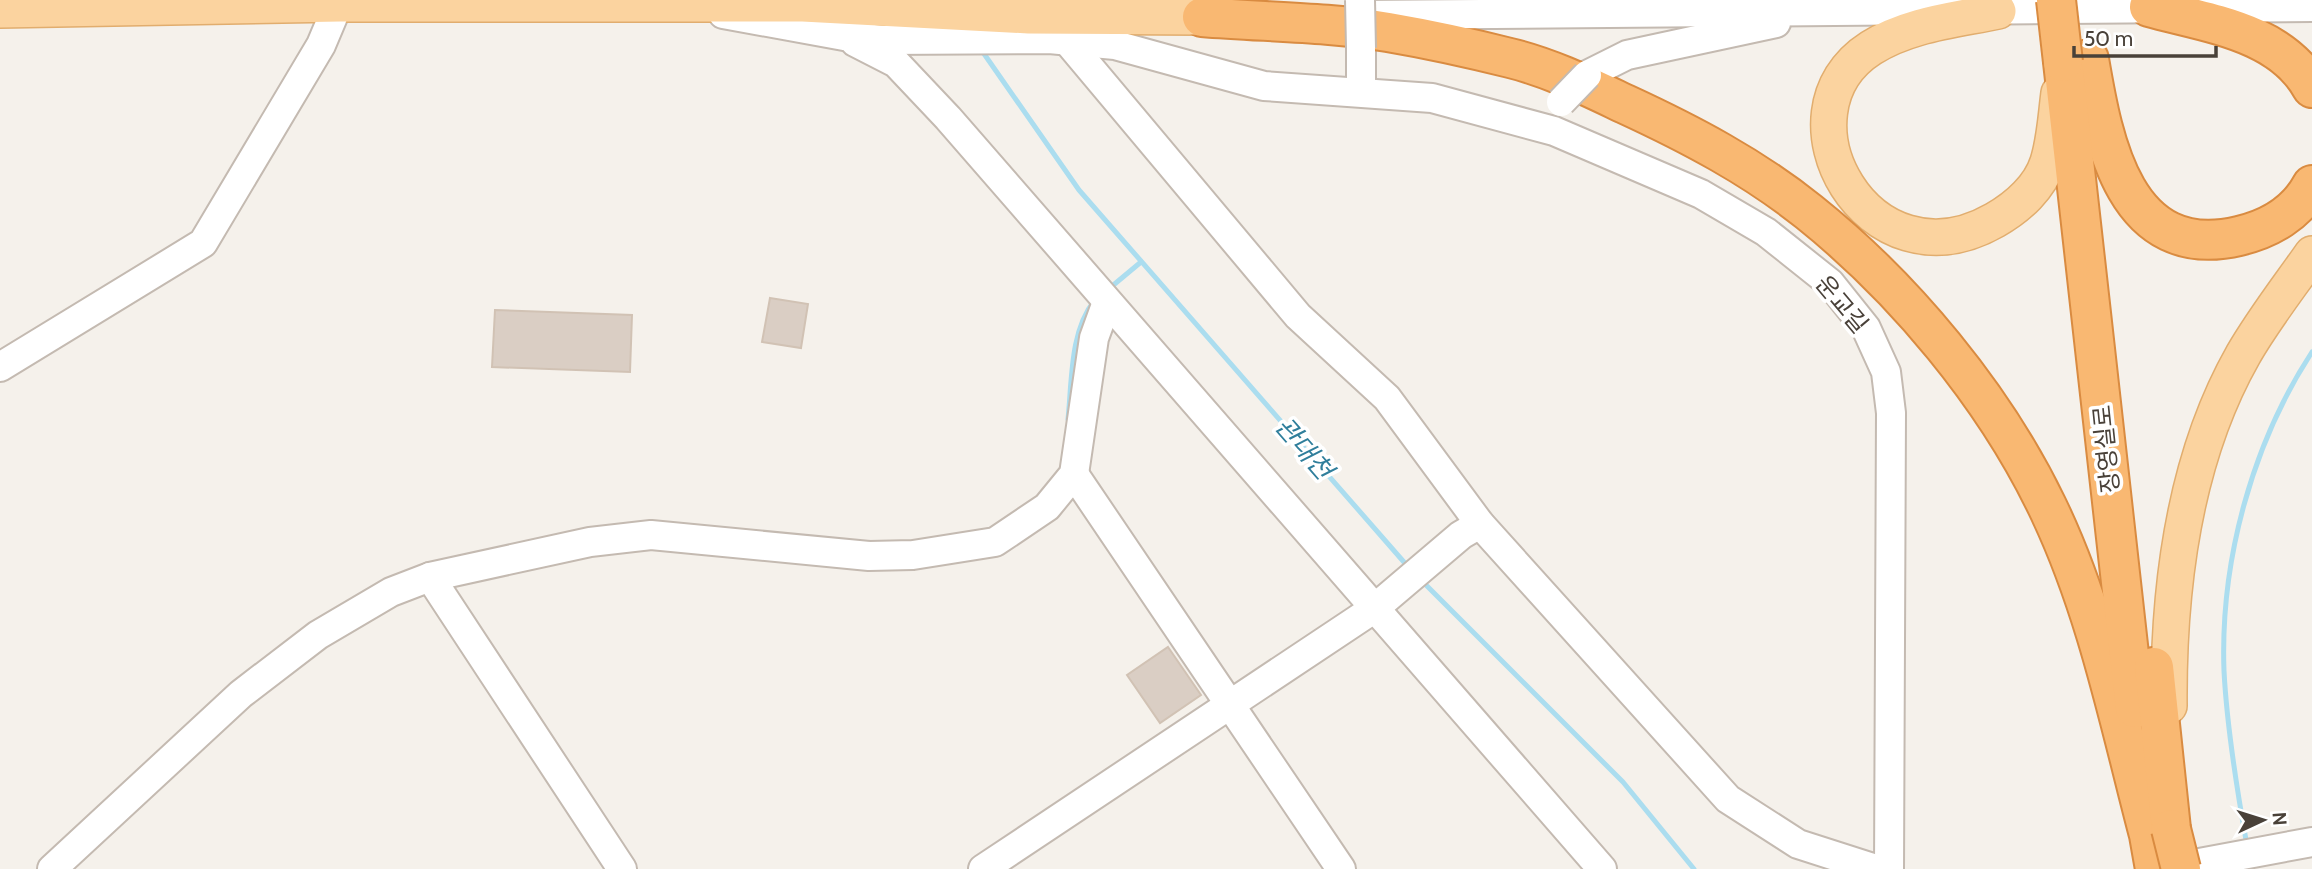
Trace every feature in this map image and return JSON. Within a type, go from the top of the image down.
[{"type":"highway","points":[[2056,0],[2110,156],[2132,199],[2159,225],[2194,238],[2211,240],[2258,231],[2290,213],[2312,186]]},
{"type":"highway","points":[[2076,61],[2083,0]]},
{"type":"highway","points":[[2149,7],[2244,34],[2267,44],[2295,63],[2312,88]]},
{"type":"highway","points":[[1202,17],[1386,31],[1512,58],[1564,75],[1693,136],[1809,212],[1883,278],[1980,395],[2013,443],[2047,507],[2081,588],[2158,844],[2181,869]]},
{"type":"highway","name":"장영실로","points":[[2076,61],[2158,844]]},
{"type":"main road","points":[[0,10],[340,2],[866,5],[1049,32],[1202,17]]},
{"type":"main road","points":[[1998,11],[1910,29],[1870,49],[1845,73],[1832,106],[1833,148],[1845,185],[1868,214],[1895,230],[1934,236],[1972,230],[2011,209],[2032,190],[2048,163],[2076,61]]},
{"type":"main road","points":[[2158,844],[2178,557],[2194,477],[2217,413],[2242,356],[2312,254]]},
{"type":"street","points":[[1360,0],[1361,91]]},
{"type":"street","points":[[0,367],[203,243],[321,45],[340,2]]},
{"type":"street","points":[[675,3],[844,36],[896,63],[957,128],[1107,302],[1379,605],[1602,869]]},
{"type":"street","points":[[1202,17],[2312,7]]},
{"type":"street","points":[[1553,131],[1561,102],[1587,75],[1627,55],[1835,11]]},
{"type":"street","points":[[1049,32],[1298,316],[1387,398],[1471,529],[1728,799],[1798,844],[1876,869]]},
{"type":"street","name":"운교길","points":[[844,36],[883,40],[1049,32],[1115,45],[1264,86],[1432,98],[1553,131],[1701,194],[1766,232],[1830,283],[1866,328],[1886,372],[1891,413],[1889,869]]},
{"type":"street","points":[[52,869],[241,694],[318,635],[391,592],[430,577],[590,542],[651,536],[869,556],[960,550],[995,542],[1020,528],[1047,507],[1074,474],[1094,338],[1107,302]]},
{"type":"street","points":[[1074,474],[1341,869]]},
{"type":"street","points":[[983,869],[1379,605],[1471,529]]},
{"type":"street","points":[[430,577],[622,869]]},
{"type":"street","points":[[2167,869],[2312,842]]},
{"type":"building","points":[[770,298],[808,304],[801,348],[762,342]]},
{"type":"building","points":[[495,310],[632,315],[630,372],[492,367]]},
{"type":"building","points":[[1168,647],[1201,695],[1160,723],[1127,675]]},
{"type":"waterway","name":"관대천","points":[[980,48],[1079,190],[1410,569]]},
{"type":"waterway","points":[[1111,287],[1141,262]]},
{"type":"waterway","points":[[1068,419],[1076,342],[1086,313],[1094,301]]},
{"type":"waterway","points":[[2246,840],[2225,692],[2224,629],[2228,588],[2234,546],[2257,464],[2272,425],[2312,352]]},
{"type":"waterway","name":"관대천","points":[[1422,581],[1623,782],[1694,869]]}]
